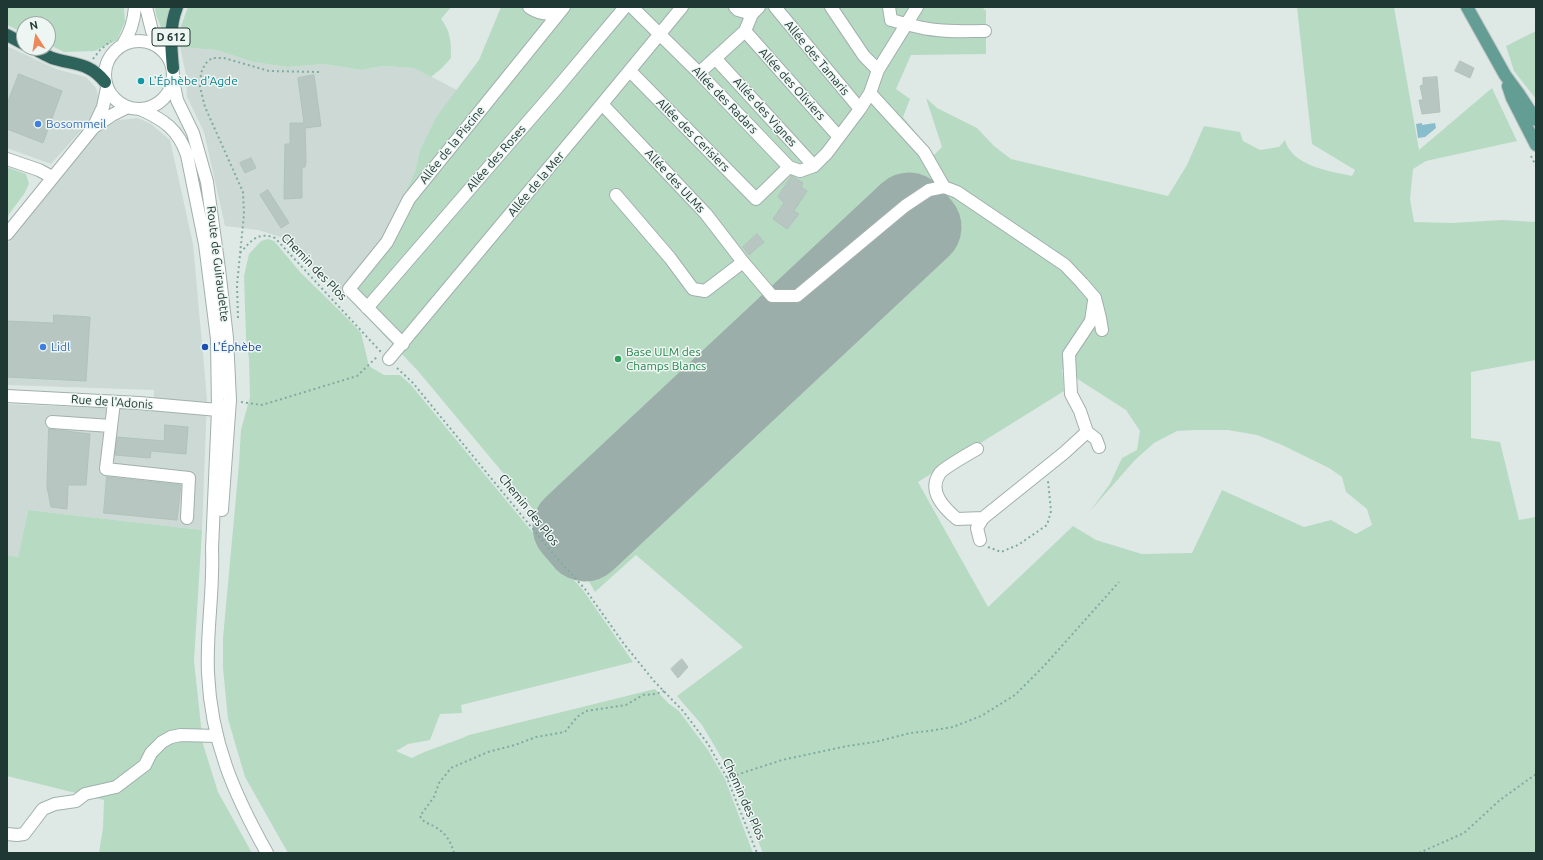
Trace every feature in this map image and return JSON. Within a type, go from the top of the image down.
[{"type":"highway","name":"D 612","points":[[173,68],[171,43],[172,25],[177,7]]},
{"type":"highway","points":[[7,35],[16,40]]},
{"type":"highway","points":[[49,56],[88,67],[99,74],[106,85]]},
{"type":"main road","points":[[1468,7],[1504,75],[1512,98],[1536,145]]},
{"type":"main road","points":[[1504,75],[1519,94],[1536,120]]},
{"type":"street","points":[[123,44],[134,23],[135,7]]},
{"type":"street","points":[[93,128],[112,115],[134,108],[152,107],[162,101],[169,92],[173,81],[173,68],[152,31],[146,7]]},
{"type":"street","points":[[528,7],[535,12],[546,14],[562,10]]},
{"type":"street","name":"Allée des Roses","points":[[367,308],[625,7]]},
{"type":"street","name":"Allée des Radars","points":[[632,7],[660,33],[789,167]]},
{"type":"street","name":"Allée de la Mer","points":[[385,356],[403,344],[682,7]]},
{"type":"street","points":[[699,73],[745,31],[756,10],[738,10],[735,7]]},
{"type":"street","name":"Allée des Tamaris","points":[[774,7],[860,110]]},
{"type":"street","points":[[831,7],[864,56],[878,70]]},
{"type":"street","points":[[889,7],[891,20],[936,30],[958,32],[985,31]]},
{"type":"street","points":[[789,167],[800,171],[814,166],[839,137],[860,110],[870,93],[878,70],[917,7]]},
{"type":"street","name":"Allée de la Piscine","points":[[367,308],[349,289],[387,242],[413,193],[562,10]]},
{"type":"street","name":"Allée des Oliviers","points":[[745,31],[839,137]]},
{"type":"street","points":[[7,234],[93,128],[103,107],[106,85],[105,71],[108,60],[114,51],[123,44],[142,40],[161,48]]},
{"type":"street","name":"Allée des Vignes","points":[[715,58],[814,166]]},
{"type":"street","name":"Allée des Cerisiers","points":[[630,71],[756,199],[789,167]]},
{"type":"street","name":"Route de Guiraudette","points":[[173,81],[178,100],[193,134],[207,182],[227,338],[230,400],[218,550],[213,574]]},
{"type":"street","points":[[106,85],[116,100],[134,108]]},
{"type":"street","points":[[870,93],[924,152],[944,187],[957,192],[1064,265],[1082,283],[1095,298],[1102,330]]},
{"type":"street","name":"Allée des ULMs","points":[[602,104],[706,214],[743,262],[772,296],[797,296],[904,206],[929,190],[944,187]]},
{"type":"street","name":"Route de Guiraudette","points":[[134,108],[158,118],[172,128],[182,141],[188,154],[205,244],[213,304],[218,365],[218,410],[212,549],[213,574],[208,672],[210,702],[223,760],[233,788],[245,814],[267,853]]},
{"type":"street","points":[[7,159],[39,170],[52,177]]},
{"type":"street","points":[[616,195],[670,258],[693,289],[705,291],[743,262]]},
{"type":"street","points":[[1095,298],[1090,321],[1069,354],[1071,394],[1080,411],[1087,432],[1096,439],[1099,447]]},
{"type":"street","points":[[367,308],[403,344]]},
{"type":"street","name":"Rue de l'Adonis","points":[[7,396],[218,410]]},
{"type":"street","points":[[114,402],[106,469],[189,478],[187,518]]},
{"type":"street","name":"Route de Guiraudette","points":[[218,410],[223,414],[218,550]]},
{"type":"street","points":[[52,422],[111,426]]},
{"type":"street","points":[[980,540],[977,528],[983,518],[1087,432]]},
{"type":"street","points":[[977,449],[940,473],[936,484],[936,496],[944,508],[957,519],[983,518]]},
{"type":"street","points":[[7,834],[24,834],[43,809],[55,804],[76,801],[85,794],[116,787],[145,765],[151,753],[162,742],[171,737],[181,735],[217,736]]},
{"type":"path","name":"Chemin des Plos","points":[[320,72],[269,71],[224,58],[212,58],[205,64],[200,73],[200,87],[206,108],[243,192],[244,214],[240,253],[247,245],[259,236],[267,235],[275,238],[385,356],[413,383],[555,556],[585,589],[624,644],[683,711],[708,744],[727,778],[758,853]]},
{"type":"path","points":[[230,400],[262,405],[357,376],[385,356]]},
{"type":"path","points":[[980,540],[988,548],[1001,552],[1018,545],[1047,525],[1051,511],[1048,491],[1050,464]]},
{"type":"path","points":[[727,778],[782,760],[847,746],[875,742],[910,733],[953,727],[981,716],[1015,695],[1044,666],[1119,582]]},
{"type":"path","points":[[454,853],[447,836],[437,828],[422,820],[420,816],[434,797],[439,783],[451,768],[488,752],[515,745],[536,737],[566,732],[577,717],[586,711],[626,705],[643,695],[656,694],[664,691]]},
{"type":"path","points":[[1419,853],[1464,833],[1500,800],[1536,774]]},
{"type":"shaded area","points":[[7,46],[16,50],[16,56],[28,56],[56,69],[86,77],[96,88],[99,99],[95,115],[51,164],[7,148]]},
{"type":"shaded area","points":[[180,47],[216,50],[253,62],[288,67],[324,64],[361,70],[383,66],[414,68],[457,90],[436,117],[420,150],[415,171],[382,245],[343,292],[306,260],[284,238],[258,230],[225,226],[204,132],[187,97],[186,75]]},
{"type":"shaded area","points":[[138,118],[151,124],[170,140],[193,244],[207,399],[202,530],[28,510],[18,557],[7,555],[7,404],[154,410],[154,390],[7,385],[7,244],[68,166],[102,128],[119,120]]},
{"type":"green space","points":[[7,7],[124,7],[125,22],[117,40],[95,51],[64,52],[56,48],[56,16],[16,16],[16,29],[7,25]]},
{"type":"green space","points":[[155,7],[174,7],[165,37],[156,15]]},
{"type":"green space","points":[[188,7],[451,7],[441,19],[447,28],[450,37],[451,58],[431,77],[414,68],[383,66],[361,70],[324,64],[288,67],[253,62],[216,50],[180,47],[181,26]]},
{"type":"green space","points":[[501,7],[982,7],[986,11],[986,54],[911,55],[896,89],[910,99],[903,117],[934,155],[942,147],[926,98],[937,108],[977,128],[994,146],[1011,159],[1168,196],[1187,165],[1204,126],[1240,132],[1243,141],[1260,150],[1279,147],[1285,140],[1289,149],[1295,156],[1312,166],[1352,176],[1355,170],[1312,144],[1297,7],[1394,7],[1419,150],[1492,88],[1517,141],[1426,161],[1413,169],[1410,199],[1414,222],[1452,223],[1502,220],[1536,222],[1536,360],[1471,372],[1471,438],[1500,442],[1519,520],[1536,517],[1536,853],[763,853],[730,772],[702,725],[677,696],[743,647],[636,555],[595,592],[579,564],[418,371],[343,292],[382,245],[415,171],[420,150],[436,117],[479,60]],"holes":[[[1062,369],[1126,410],[1140,431],[1137,450],[1122,458],[1110,484],[1090,511],[1135,460],[1154,443],[1177,431],[1228,430],[1257,435],[1282,445],[1329,468],[1342,477],[1346,492],[1367,509],[1372,525],[1356,534],[1331,520],[1304,527],[1222,490],[1192,553],[1142,554],[1096,540],[1073,526],[988,607],[918,482],[1064,391]]]},
{"type":"green space","points":[[1536,31],[1536,99],[1514,71],[1506,46]]},
{"type":"green space","points":[[7,167],[26,174],[29,184],[24,194],[7,217]]},
{"type":"green space","points":[[268,239],[274,241],[301,273],[361,333],[369,366],[384,375],[400,375],[411,385],[547,550],[583,590],[633,662],[461,705],[462,713],[440,714],[430,740],[408,744],[396,751],[412,758],[426,751],[469,735],[655,689],[668,703],[679,711],[708,750],[725,779],[753,853],[288,853],[245,777],[228,719],[223,668],[223,638],[241,430],[250,397],[244,276],[249,254],[261,241]]},
{"type":"green space","points":[[28,510],[202,530],[194,661],[203,744],[218,792],[252,853],[99,853],[103,828],[104,800],[7,776],[7,555],[18,557]]},
{"type":"water","points":[[1422,123],[1422,125],[1435,123],[1436,128],[1425,137],[1418,138],[1416,124]]},
{"type":"building","points":[[1460,61],[1474,68],[1470,78],[1455,71]]},
{"type":"building","points":[[19,74],[62,91],[43,143],[7,129],[7,104]]},
{"type":"building","points":[[314,75],[321,126],[305,128],[306,162],[305,167],[302,168],[302,198],[284,199],[285,144],[290,144],[290,123],[304,123],[298,78]]},
{"type":"building","points":[[1437,77],[1440,112],[1422,114],[1419,100],[1423,100],[1420,86],[1423,85],[1423,78]]},
{"type":"building","points":[[251,158],[256,168],[245,173],[240,163]]},
{"type":"building","points":[[792,176],[803,183],[801,187],[807,191],[794,211],[799,214],[787,229],[773,219],[784,203],[778,197]]},
{"type":"building","points":[[268,190],[289,223],[281,228],[260,195]]},
{"type":"building","points":[[757,234],[764,242],[749,255],[743,247]]},
{"type":"building","name":"Lidl","points":[[54,315],[90,317],[86,381],[7,377],[7,321],[53,323]]},
{"type":"building","points":[[165,425],[188,427],[186,454],[151,451],[150,458],[115,455],[117,437],[164,441]]},
{"type":"building","points":[[49,429],[90,434],[86,485],[68,485],[67,509],[51,507],[47,487]]},
{"type":"building","points":[[107,477],[181,485],[177,520],[104,513]]},
{"type":"building","points":[[682,659],[688,667],[678,678],[671,669]]},
{"type":"runway","points":[[909,213],[921,227],[585,541],[573,527],[909,213]]},
{"type":"place","name":"L'Éphèbe d'Agde","points":[[141,81]]},
{"type":"place","name":"Bosommeil","points":[[38,124]]},
{"type":"place","name":"Lidl","points":[[43,347]]},
{"type":"place","name":"L'Éphèbe","points":[[205,347]]},
{"type":"place","name":"Base ULM des Champs Blancs","points":[[618,359]]}]
